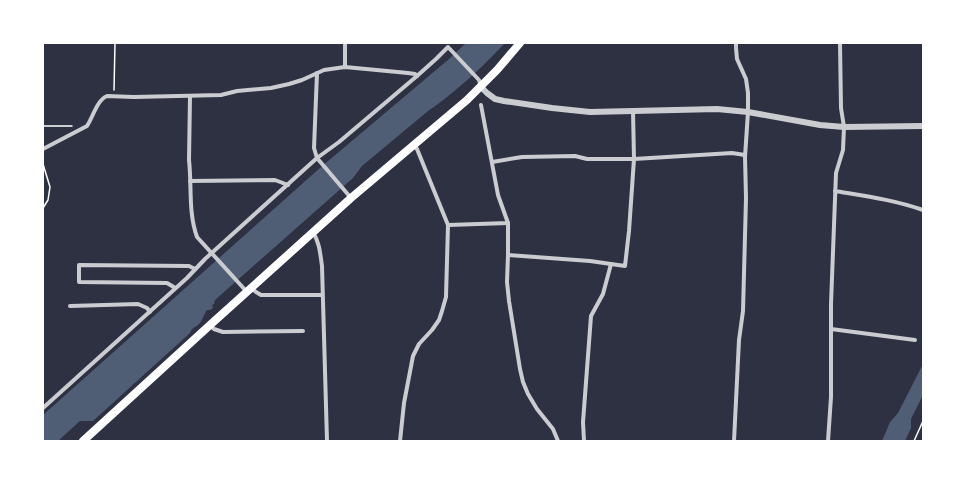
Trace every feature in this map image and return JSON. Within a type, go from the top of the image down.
[{"type":"main road","points":[[83,441],[313,232],[348,195],[414,144],[467,100],[480,83],[497,70],[520,43]]},
{"type":"street","points":[[345,43],[345,67]]},
{"type":"street","points":[[43,408],[288,185],[417,76],[449,48],[452,43]]},
{"type":"street","points":[[734,441],[743,311],[745,155],[748,112],[746,79],[737,59],[736,43]]},
{"type":"street","points":[[828,441],[831,397],[831,297],[835,191],[836,173],[843,150],[844,128],[841,108],[840,43]]},
{"type":"street","points":[[449,48],[487,93],[495,99],[504,102],[590,112],[717,109],[748,112],[844,128],[923,126]]},
{"type":"street","points":[[43,149],[87,126],[100,102],[107,96],[134,97],[221,95],[237,91],[271,88],[289,84],[324,70],[345,67],[408,73],[415,74],[417,76]]},
{"type":"street","points":[[317,73],[314,148],[318,160],[348,195]]},
{"type":"street","points":[[190,96],[190,181],[193,227],[197,236],[241,285],[249,290],[261,295],[322,295]]},
{"type":"street","points":[[481,105],[498,195],[508,223],[507,282],[523,382],[528,394],[553,430],[558,441]]},
{"type":"street","points":[[508,255],[590,260],[625,266],[634,159],[633,112]]},
{"type":"street","points":[[400,441],[404,403],[413,356],[419,344],[439,320],[446,297],[448,225],[414,144]]},
{"type":"street","points":[[492,162],[522,157],[556,156],[575,156],[587,159],[634,159],[732,153],[745,155]]},
{"type":"street","points":[[190,181],[275,180],[288,185]]},
{"type":"street","points":[[835,191],[910,205],[923,210]]},
{"type":"street","points":[[448,225],[508,223]]},
{"type":"street","points":[[313,232],[320,247],[322,266],[327,441]]},
{"type":"street","points":[[175,288],[167,284],[79,282],[79,264],[189,266],[195,269]]},
{"type":"street","points":[[584,441],[583,422],[591,316],[603,294],[611,264]]},
{"type":"street","points":[[70,306],[138,304],[147,308],[150,312]]},
{"type":"street","points":[[210,325],[214,329],[223,332],[303,330]]},
{"type":"street","points":[[831,329],[915,340]]},
{"type":"path","points":[[114,96],[115,43]]},
{"type":"path","points":[[43,126],[71,126],[77,128],[78,130]]},
{"type":"path","points":[[43,164],[50,187],[48,200],[43,208]]},
{"type":"path","points":[[914,441],[923,421]]},
{"type":"water","points":[[466,43],[505,43],[464,83],[362,166],[353,178],[215,300],[214,304],[212,305],[213,308],[207,310],[199,324],[193,328],[190,333],[93,421],[80,421],[58,441],[43,441],[43,415],[321,167]]},
{"type":"water","points":[[923,364],[923,395],[911,419],[911,428],[905,441],[882,441],[890,422],[898,413]]}]
